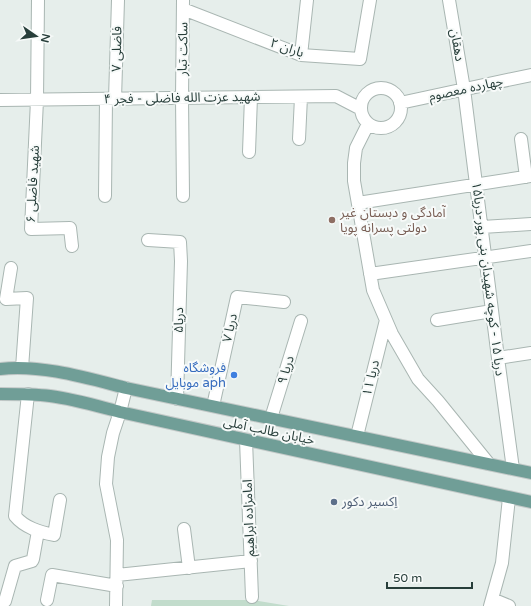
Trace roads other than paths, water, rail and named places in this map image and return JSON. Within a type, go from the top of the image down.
[{"type":"main road","name":"خیابان طالب آملی","points":[[0,369],[35,369],[80,376],[126,388],[531,473]]},
{"type":"main road","name":"خیابان طالب آملی","points":[[0,394],[28,394],[78,401],[120,412],[531,502]]},
{"type":"street","points":[[37,100],[38,0]]},
{"type":"street","name":"فاضلی ۷","points":[[105,196],[118,0]]},
{"type":"street","points":[[301,56],[306,0]]},
{"type":"street","name":"باران ۲","points":[[183,4],[301,56],[360,59],[370,0]]},
{"type":"street","name":"دهقان","points":[[449,0],[464,89]]},
{"type":"street","name":"ساکت تبار","points":[[183,4],[183,196]]},
{"type":"street","name":"چهارده معصوم","points":[[400,103],[531,75]]},
{"type":"street","points":[[381,88],[393,92],[400,103],[400,115],[397,121],[386,128],[374,127],[368,124],[364,118],[361,108],[362,102],[370,92],[381,88]]},
{"type":"street","name":"دریا ۱۵ - كوچه شهيدان بنی پور-دريا۱۵","points":[[464,89],[512,469]]},
{"type":"street","name":"شهید عزت الله فاضلی - فجر ۴","points":[[0,100],[336,96],[361,108]]},
{"type":"street","points":[[298,139],[301,97]]},
{"type":"street","points":[[249,152],[251,98]]},
{"type":"street","name":"شهید فاضلی ۶","points":[[37,100],[31,229],[70,228],[72,246]]},
{"type":"street","points":[[368,124],[356,148],[354,181],[373,290],[392,334],[418,379],[438,400],[489,464]]},
{"type":"street","points":[[358,203],[528,177],[521,139]]},
{"type":"street","points":[[482,228],[531,224]]},
{"type":"street","name":"دریا۵","points":[[148,240],[180,242],[181,260],[178,398]]},
{"type":"street","points":[[370,274],[531,251]]},
{"type":"street","points":[[11,268],[6,299],[27,298],[22,368]]},
{"type":"street","name":"دریا ۷","points":[[213,406],[237,297],[284,302]]},
{"type":"street","points":[[437,320],[492,311]]},
{"type":"street","name":"دریا ۱۱","points":[[357,436],[386,320]]},
{"type":"street","name":"دریا ۹","points":[[271,418],[301,321]]},
{"type":"street","points":[[498,358],[531,353]]},
{"type":"street","points":[[116,606],[118,540],[106,484],[108,457],[113,433],[126,388]]},
{"type":"street","points":[[28,394],[15,516],[20,522],[38,531],[54,535],[60,500]]},
{"type":"street","name":"امامزاده ابراهیم","points":[[246,440],[252,597]]},
{"type":"street","points":[[509,498],[502,563],[491,602],[509,606]]},
{"type":"street","points":[[184,529],[189,568]]},
{"type":"street","points":[[0,604],[5,601],[15,566],[32,561],[38,531]]},
{"type":"street","points":[[47,600],[52,575],[117,580],[189,568],[251,561]]},
{"type":"place","name":"آمادگی و دبستان غیر دولتی پسرانه پویا","points":[[332,220]]},
{"type":"place","name":"فروشگاه موبایل aph","points":[[234,375]]},
{"type":"place","name":"اِکسیر دکور","points":[[334,502]]}]
